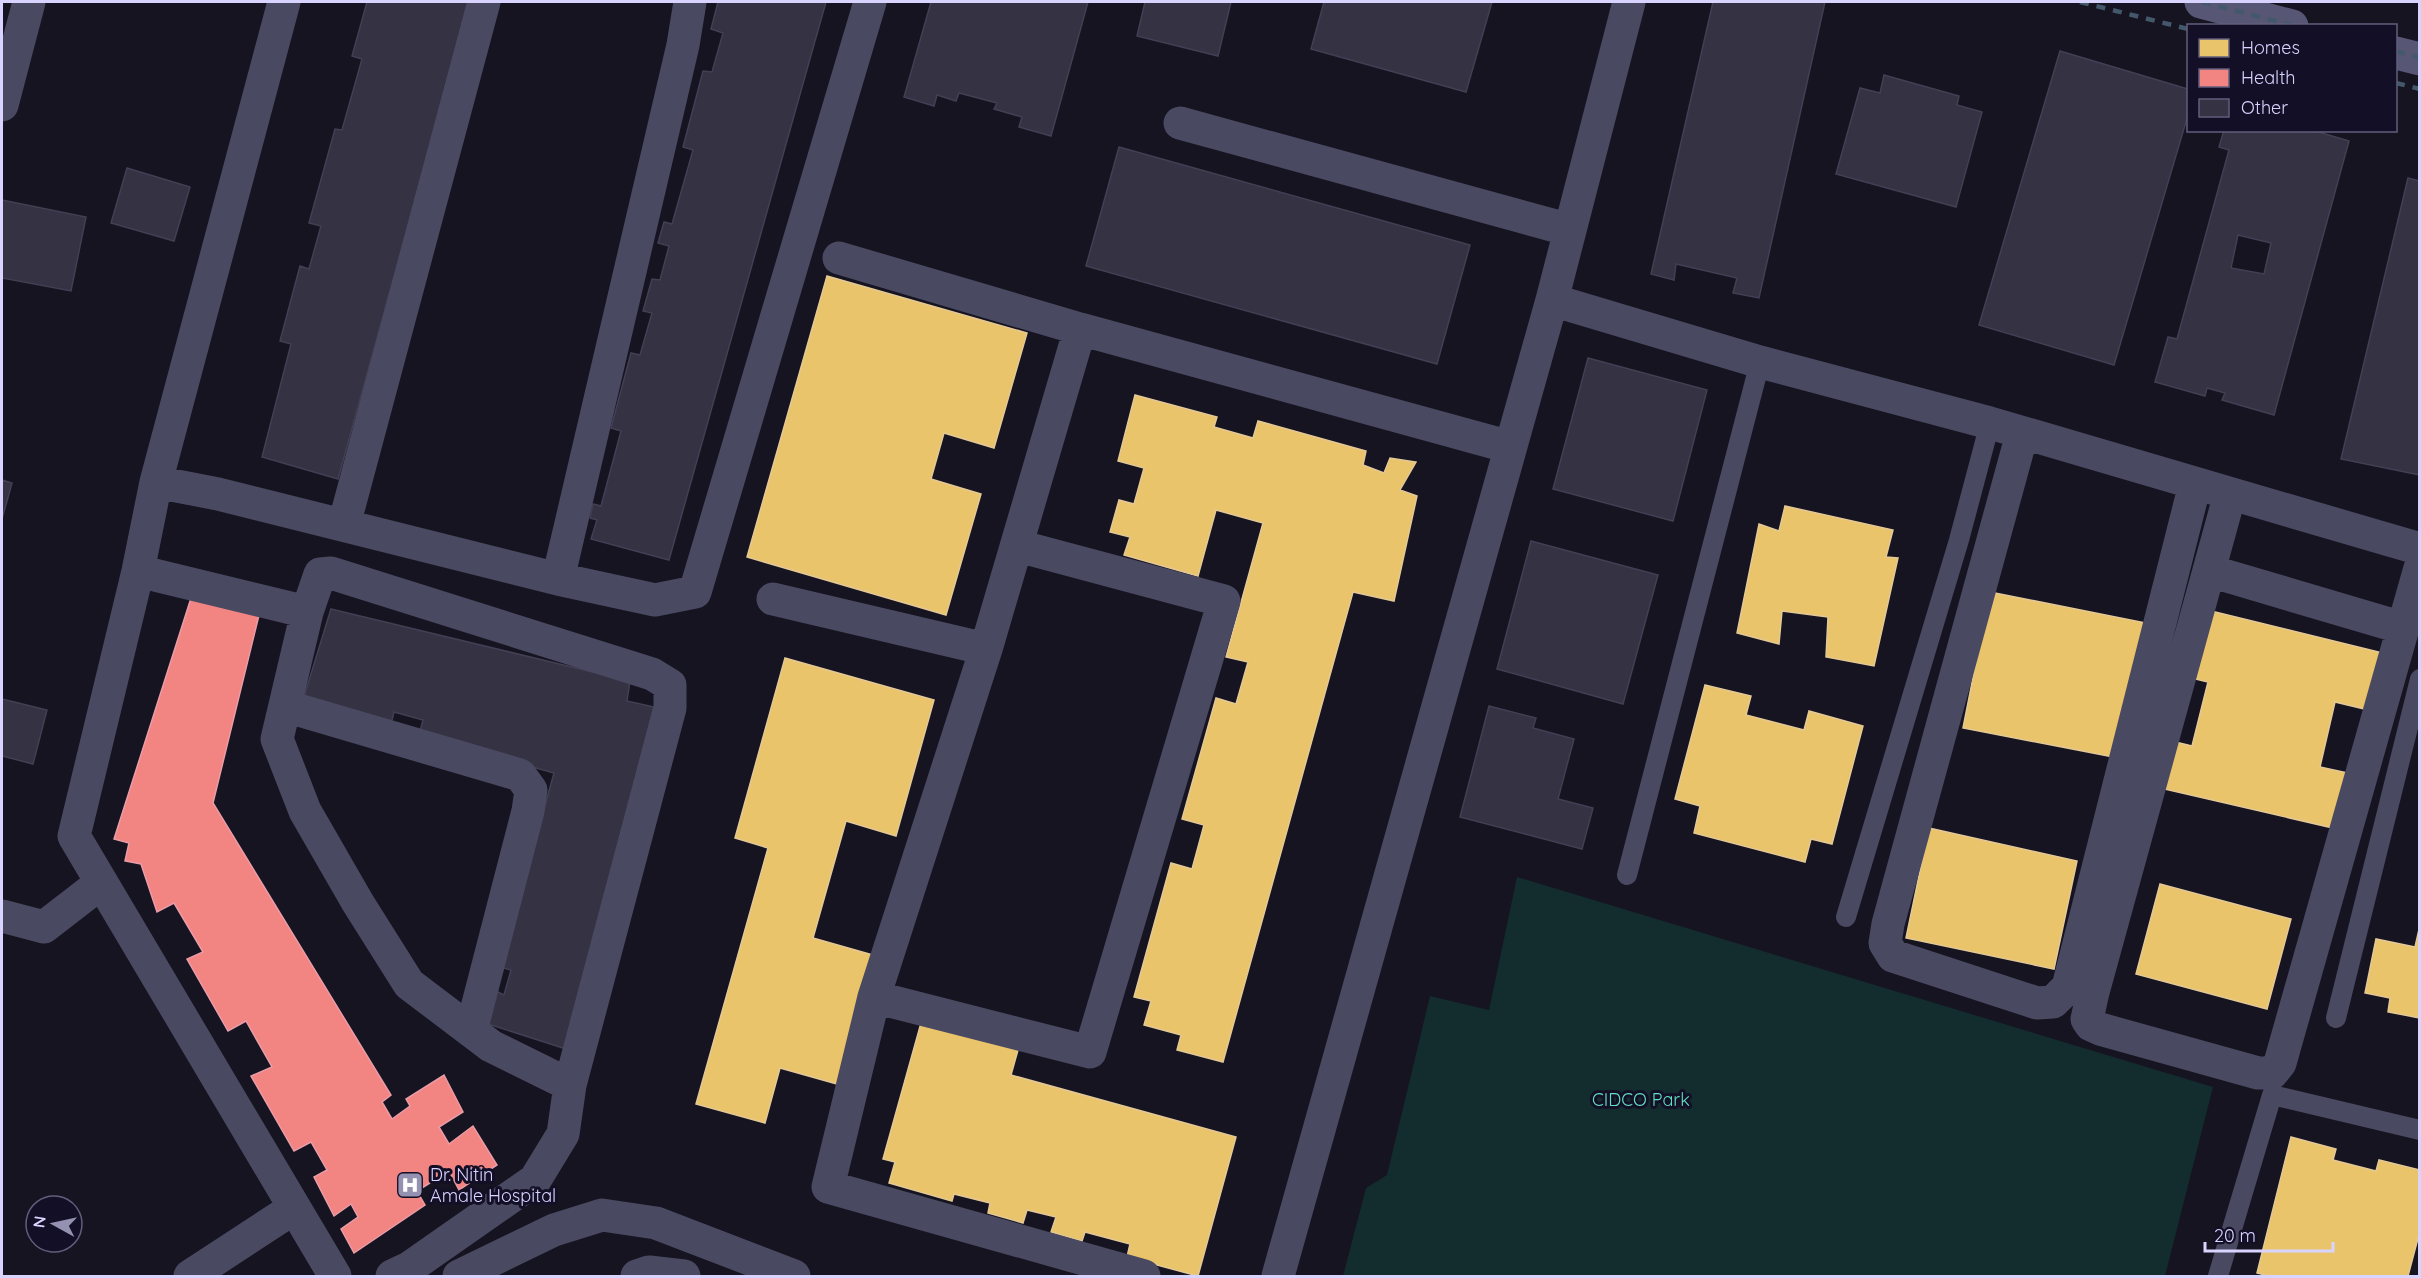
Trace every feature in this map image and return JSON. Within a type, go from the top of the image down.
[{"type":"main road","points":[[2202,2],[2284,24]]},
{"type":"main road","points":[[2397,53],[2420,59]]},
{"type":"street","points":[[2,105],[29,2]]},
{"type":"street","points":[[284,2],[156,482],[138,571],[74,836],[335,1276]]},
{"type":"street","points":[[344,525],[484,2]]},
{"type":"street","points":[[558,579],[683,45],[690,2]]},
{"type":"street","points":[[156,482],[218,494],[558,579],[655,600],[695,592],[870,2]]},
{"type":"street","points":[[1278,1276],[1552,300],[1629,2]]},
{"type":"street","points":[[1180,123],[1570,230]]},
{"type":"street","points":[[839,258],[1080,328],[1510,447]]},
{"type":"street","points":[[1552,300],[1760,362],[1990,423],[2420,549]]},
{"type":"street","points":[[1080,328],[1018,546],[874,997],[828,1187],[1144,1276]]},
{"type":"street","points":[[2022,434],[1891,913],[1885,944],[1893,956],[2037,1003],[2053,1002],[2068,987],[2195,484]]},
{"type":"street","points":[[2230,494],[2093,992],[2087,1019],[2091,1025],[2100,1029],[2258,1072],[2272,1073],[2280,1063],[2420,568]]},
{"type":"street","points":[[874,997],[1090,1052],[1224,601],[1018,546]]},
{"type":"street","points":[[138,571],[307,612]]},
{"type":"street","points":[[2210,572],[2403,628]]},
{"type":"street","points":[[392,1276],[409,1268],[535,1180],[563,1134],[570,1085],[670,708],[670,685],[652,674],[331,573],[321,574],[307,612],[277,739],[305,811],[358,903],[409,984],[491,1046],[570,1085]]},
{"type":"street","points":[[773,599],[986,649]]},
{"type":"street","points":[[285,706],[520,775],[531,790],[528,811],[471,1031]]},
{"type":"street","points":[[2,916],[44,927],[101,883]]},
{"type":"street","points":[[190,1276],[294,1208]]},
{"type":"street","points":[[459,1276],[554,1230],[602,1215],[656,1223],[794,1276]]},
{"type":"street","points":[[637,1276],[650,1272],[684,1276]]},
{"type":"lane","points":[[1627,875],[1760,362]]},
{"type":"lane","points":[[1846,917],[1959,540],[1990,423]]},
{"type":"lane","points":[[2336,1018],[2420,679]]},
{"type":"lane","points":[[2218,1276],[2272,1095],[2420,1130]]},
{"type":"green space","name":"CIDCO Park","points":[[1517,877],[2213,1087],[2165,1276],[1343,1276],[1366,1188],[1387,1175],[1430,996],[1489,1010]]},
{"type":"building: Homes","points":[[827,276],[1027,333],[994,448],[944,433],[931,479],[981,494],[946,615],[747,557]]},
{"type":"building: Homes","points":[[1135,395],[1217,417],[1214,427],[1253,438],[1258,421],[1366,451],[1363,465],[1384,473],[1390,458],[1416,462],[1400,490],[1417,496],[1394,601],[1353,592],[1223,1062],[1177,1050],[1181,1035],[1144,1025],[1151,1001],[1134,997],[1171,863],[1192,869],[1204,825],[1182,819],[1216,698],[1236,704],[1248,662],[1226,657],[1263,523],[1216,510],[1198,576],[1124,555],[1130,537],[1110,532],[1119,500],[1134,504],[1144,468],[1118,461]]},
{"type":"building: Homes","points":[[1785,506],[1893,530],[1886,557],[1898,558],[1874,666],[1826,657],[1828,617],[1782,611],[1779,644],[1737,633],[1759,524],[1779,531]]},
{"type":"building: Homes","points":[[1990,592],[2146,623],[2119,758],[1963,728]]},
{"type":"building: Homes","points":[[2203,609],[2391,655],[2377,712],[2335,702],[2320,767],[2348,773],[2333,828],[2160,788],[2171,741],[2192,746],[2208,682],[2187,677]]},
{"type":"building: Homes","points":[[785,658],[934,700],[896,836],[846,821],[813,938],[873,955],[837,1084],[780,1068],[765,1123],[696,1104],[768,848],[735,838]]},
{"type":"building: Homes","points":[[1705,685],[1751,696],[1746,715],[1804,730],[1809,711],[1863,726],[1832,844],[1811,839],[1805,862],[1694,833],[1700,806],[1675,799]]},
{"type":"building: Homes","points":[[1929,828],[2077,861],[2054,969],[1906,938]]},
{"type":"building: Homes","points":[[2160,884],[2291,919],[2267,1009],[2136,974]]},
{"type":"building: Homes","points":[[2420,925],[2420,1018],[2388,1012],[2390,998],[2365,993],[2376,939],[2415,947]]},
{"type":"building: Homes","points":[[921,1023],[1018,1050],[1011,1075],[1236,1137],[1198,1276],[1127,1257],[1130,1244],[1085,1232],[1082,1241],[1051,1232],[1056,1217],[1027,1210],[1023,1223],[988,1213],[990,1203],[954,1194],[952,1201],[889,1183],[895,1162],[883,1159]]},
{"type":"building: Homes","points":[[2291,1137],[2336,1149],[2333,1160],[2376,1171],[2379,1160],[2420,1170],[2420,1231],[2408,1276],[2269,1276],[2257,1273]]},
{"type":"building: Health","points":[[192,595],[260,611],[213,803],[391,1095],[382,1102],[392,1119],[410,1106],[406,1099],[444,1075],[463,1112],[439,1127],[449,1144],[473,1126],[497,1165],[459,1190],[449,1171],[417,1191],[425,1205],[354,1253],[341,1229],[358,1217],[351,1204],[334,1216],[314,1177],[327,1170],[311,1142],[294,1151],[251,1076],[272,1067],[246,1021],[228,1031],[187,959],[203,952],[174,903],[157,912],[141,864],[125,861],[129,843],[114,839]]},
{"type":"building: Other","points":[[367,2],[470,2],[338,479],[262,457],[291,344],[280,341],[300,266],[309,269],[321,226],[309,223],[335,129],[342,130],[362,59],[352,56]]},
{"type":"building: Other","points":[[718,2],[826,2],[669,560],[591,539],[597,520],[590,518],[593,504],[601,506],[621,431],[611,428],[631,353],[640,355],[652,313],[643,311],[652,279],[660,280],[669,246],[658,243],[664,222],[672,224],[693,150],[683,147],[703,71],[712,72],[723,33],[711,29]]},
{"type":"building: Other","points":[[931,2],[1088,2],[1051,136],[1019,127],[1022,117],[994,109],[997,103],[959,93],[956,101],[937,95],[934,106],[904,97]]},
{"type":"building: Other","points":[[1145,2],[1231,2],[1218,56],[1137,36]]},
{"type":"building: Other","points":[[1324,2],[1492,2],[1466,92],[1311,49]]},
{"type":"building: Other","points":[[1713,2],[1825,2],[1759,298],[1733,293],[1737,278],[1676,264],[1674,280],[1651,274]]},
{"type":"building: Other","points":[[2060,51],[2187,89],[2187,118],[2114,365],[1979,325]]},
{"type":"building: Other","points":[[1884,75],[1959,96],[1957,105],[1982,112],[1956,207],[1836,174],[1860,88],[1880,93]]},
{"type":"building: Other","points":[[2223,132],[2319,132],[2349,141],[2274,415],[2222,400],[2225,393],[2207,388],[2205,396],[2155,382],[2168,337],[2177,339],[2229,150],[2219,147]],"holes":[[[2238,235],[2271,243],[2264,274],[2231,268]]]},
{"type":"building: Other","points":[[1119,147],[1470,245],[1437,364],[1086,266]]},
{"type":"building: Other","points":[[127,168],[190,187],[174,241],[111,223]]},
{"type":"building: Other","points":[[2408,178],[2420,181],[2420,475],[2341,459]]},
{"type":"building: Other","points":[[2,200],[86,217],[71,291],[2,278]]},
{"type":"building: Other","points":[[1588,358],[1707,390],[1673,521],[1553,489]]},
{"type":"building: Other","points":[[2,480],[12,483],[2,519]]},
{"type":"building: Other","points":[[1531,541],[1658,575],[1623,704],[1497,669]]},
{"type":"building: Other","points":[[331,609],[630,681],[627,701],[654,707],[566,1049],[488,1024],[494,990],[504,995],[511,970],[500,967],[554,773],[419,735],[423,720],[394,712],[390,728],[302,703]]},
{"type":"building: Other","points":[[2,699],[47,710],[33,764],[2,756]]},
{"type":"building: Other","points":[[1489,706],[1536,718],[1533,728],[1574,739],[1558,799],[1593,808],[1582,849],[1460,817]]},
{"type":"railway","points":[[2080,2],[2187,29]]},
{"type":"railway","points":[[2202,2],[2287,24]]},
{"type":"railway","points":[[2397,51],[2420,58]]},
{"type":"railway","points":[[2397,83],[2420,89]]},
{"type":"place","name":"Dr. Nitin Amale Hospital","points":[[410,1185]]}]
